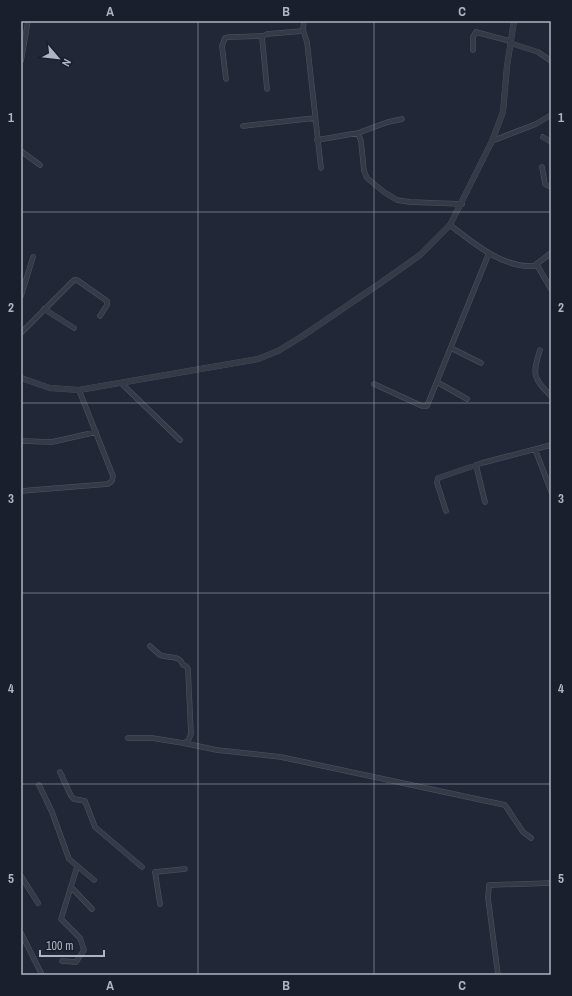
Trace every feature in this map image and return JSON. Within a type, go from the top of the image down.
[{"type":"street","points":[[21,61],[28,21]]},
{"type":"street","points":[[304,21],[303,31],[307,42],[320,168]]},
{"type":"street","points":[[21,378],[50,388],[79,390],[246,362],[278,351],[420,255],[450,225],[462,204],[492,141],[502,112],[510,42],[514,21]]},
{"type":"street","points":[[226,79],[222,46],[225,38],[263,36],[303,31]]},
{"type":"street","points":[[473,50],[473,37],[475,32],[538,52],[551,61]]},
{"type":"street","points":[[263,36],[261,38],[261,43],[267,89]]},
{"type":"street","points":[[492,141],[536,124],[551,115]]},
{"type":"street","points":[[243,126],[315,118]]},
{"type":"street","points":[[317,140],[358,132],[402,119]]},
{"type":"street","points":[[358,132],[361,141],[364,171],[367,178],[384,192],[396,200],[462,204]]},
{"type":"street","points":[[543,137],[551,142]]},
{"type":"street","points":[[21,151],[40,165]]},
{"type":"street","points":[[542,167],[545,184],[551,187]]},
{"type":"street","points":[[450,225],[489,253],[519,265],[529,267],[537,265],[551,253]]},
{"type":"street","points":[[374,384],[426,406],[438,382],[489,253]]},
{"type":"street","points":[[21,296],[34,257]]},
{"type":"street","points":[[537,265],[551,289]]},
{"type":"street","points":[[21,333],[71,281],[77,280],[108,302],[100,316]]},
{"type":"street","points":[[44,309],[74,328]]},
{"type":"street","points":[[451,348],[482,364]]},
{"type":"street","points":[[540,350],[534,375],[538,384],[551,396]]},
{"type":"street","points":[[438,382],[468,399]]},
{"type":"street","points":[[121,383],[180,440]]},
{"type":"street","points":[[21,491],[108,484],[112,481],[113,476],[79,390]]},
{"type":"street","points":[[21,441],[52,442],[96,432]]},
{"type":"street","points":[[446,511],[436,483],[437,479],[476,465],[551,445]]},
{"type":"street","points":[[535,450],[551,491]]},
{"type":"street","points":[[476,465],[485,502]]},
{"type":"street","points":[[150,646],[161,655],[178,658],[181,660],[182,665],[186,666],[188,669],[192,726],[188,740],[183,743]]},
{"type":"street","points":[[128,738],[152,738],[217,750],[281,757],[505,805],[523,832],[531,838]]},
{"type":"street","points":[[60,772],[71,796],[74,799],[85,801],[95,827],[142,867]]},
{"type":"street","points":[[39,785],[52,812],[67,855],[77,867],[94,880]]},
{"type":"street","points":[[62,961],[76,962],[84,950],[80,938],[62,919],[77,867]]},
{"type":"street","points":[[160,904],[155,872],[185,868]]},
{"type":"street","points":[[21,876],[38,903]]},
{"type":"street","points":[[498,975],[488,898],[489,885],[551,883]]},
{"type":"street","points":[[72,888],[92,909]]},
{"type":"street","points":[[21,933],[42,975]]}]
